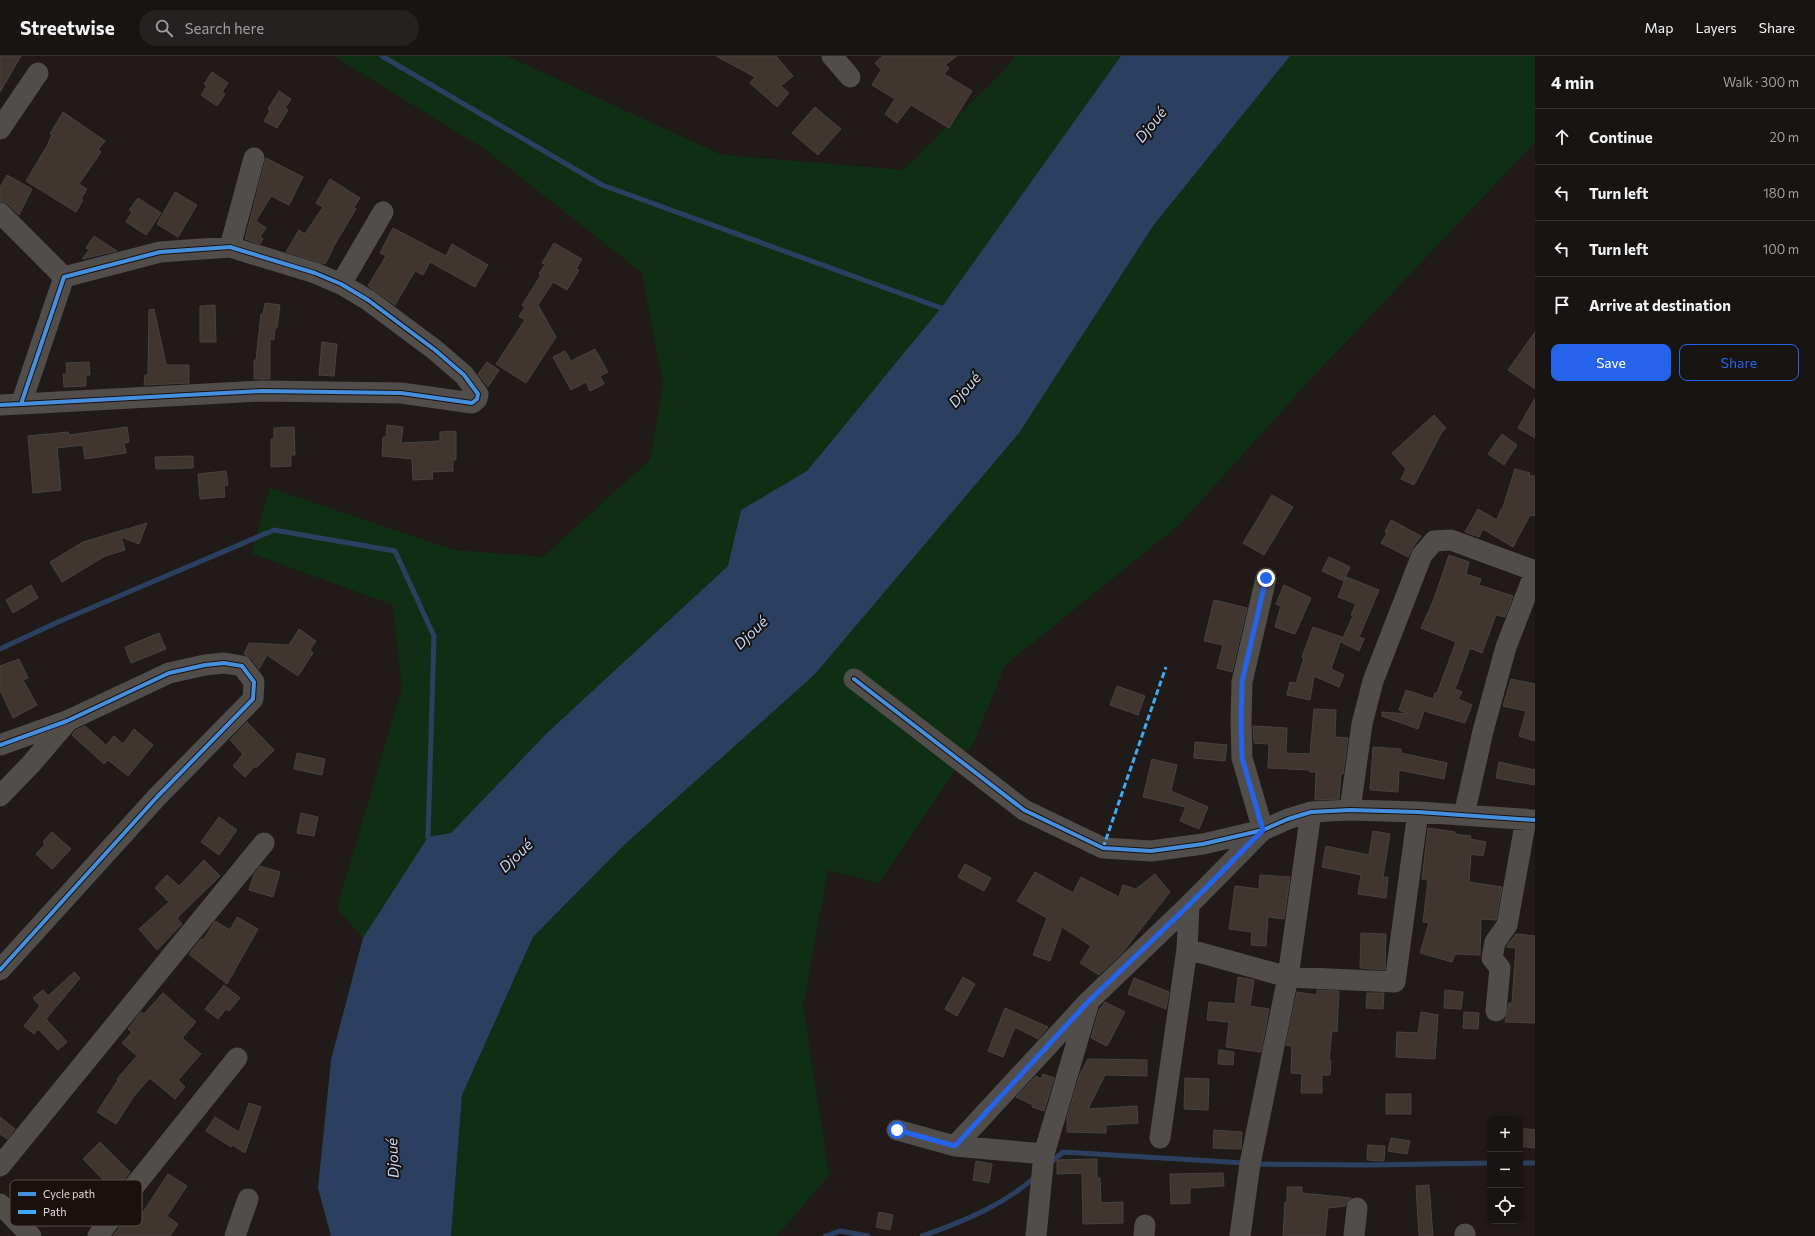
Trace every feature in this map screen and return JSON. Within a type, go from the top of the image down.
[{"type":"street","points":[[832,56],[850,77]]},
{"type":"street","points":[[0,130],[38,73]]},
{"type":"street","points":[[230,247],[254,158]]},
{"type":"street","points":[[341,284],[383,212]]},
{"type":"street","points":[[0,213],[64,276]]},
{"type":"street","points":[[0,405],[101,398],[190,396],[262,391],[401,393],[472,403],[475,402],[478,394],[464,375],[429,345],[368,300],[341,284],[315,273],[230,247],[160,252],[64,276]]},
{"type":"street","points":[[21,404],[64,276]]},
{"type":"street","points":[[1350,810],[1362,724],[1373,681],[1422,555],[1434,541],[1451,540],[1535,571],[1506,647],[1483,731],[1464,815]]},
{"type":"street","points":[[1263,830],[1242,758],[1241,721],[1242,682],[1266,578]]},
{"type":"street","points":[[0,745],[67,721],[169,673],[205,665],[224,663],[242,666],[254,682],[253,699],[157,797],[0,970]]},
{"type":"street","points":[[854,679],[1024,810],[1103,848],[1151,851],[1203,844],[1263,830],[1288,819],[1312,812],[1350,810],[1418,812],[1530,820],[1507,925],[1495,942],[1492,958],[1500,968],[1496,1011]]},
{"type":"street","points":[[0,796],[31,764],[67,721]]},
{"type":"street","points":[[1240,1236],[1250,1164],[1288,977],[1312,812]]},
{"type":"street","points":[[1187,949],[1288,977],[1395,982],[1418,812]]},
{"type":"street","points":[[955,1146],[1089,1001],[1189,905],[1263,830]]},
{"type":"street","points":[[0,1166],[264,843]]},
{"type":"street","points":[[1160,1138],[1187,949],[1189,905]]},
{"type":"street","points":[[1036,1236],[1044,1154],[1089,1001]]},
{"type":"street","points":[[139,1180],[237,1058]]},
{"type":"street","points":[[897,1130],[955,1146],[1044,1154]]},
{"type":"street","points":[[235,1236],[248,1199]]},
{"type":"street","points":[[0,1204],[10,1214]]},
{"type":"street","points":[[1354,1236],[1357,1208]]},
{"type":"street","points":[[21,1226],[31,1236]]},
{"type":"street","points":[[98,1236],[105,1226]]},
{"type":"green space","points":[[334,56],[507,56],[722,155],[903,170],[1002,73],[1016,56],[1121,56],[941,308],[807,471],[741,510],[728,566],[547,733],[451,833],[428,837],[363,938],[337,908],[402,688],[393,605],[251,553],[270,488],[455,550],[543,557],[650,460],[663,383],[642,273],[489,152]]},
{"type":"green space","points":[[1290,56],[1535,56],[1535,142],[1307,383],[1179,525],[1005,665],[974,742],[879,883],[828,870],[803,1006],[829,1175],[777,1236],[451,1236],[462,1095],[533,937],[624,845],[1153,226]]},
{"type":"water","name":"Djoué","points":[[1121,56],[1290,56],[1153,226],[1019,433],[815,674],[624,845],[533,937],[462,1095],[451,1236],[331,1236],[318,1188],[331,1060],[363,938],[428,837],[451,833],[547,733],[728,566],[741,510],[807,471],[941,308]]},
{"type":"building","points":[[0,56],[21,56],[0,92]]},
{"type":"building","points":[[716,56],[776,56],[793,76],[781,86],[789,93],[777,107],[750,83],[755,77]]},
{"type":"building","points":[[883,56],[957,56],[945,65],[949,68],[944,74],[972,91],[949,128],[911,105],[897,123],[885,114],[895,99],[872,85],[881,70],[875,63]]},
{"type":"building","points":[[212,72],[228,83],[222,92],[225,94],[217,106],[201,95],[207,86],[204,84]]},
{"type":"building","points":[[279,91],[291,99],[285,108],[288,110],[277,128],[264,121],[270,111],[268,109]]},
{"type":"building","points":[[815,107],[841,129],[818,155],[792,133]]},
{"type":"building","points":[[63,112],[105,141],[98,150],[101,152],[79,184],[87,189],[76,212],[26,181],[47,146],[52,135],[50,134]]},
{"type":"building","points":[[266,158],[303,177],[289,205],[271,196],[256,221],[266,228],[260,237],[263,239],[260,244],[245,239]]},
{"type":"building","points":[[7,175],[32,189],[19,215],[8,204],[0,201],[0,187]]},
{"type":"building","points":[[330,179],[360,198],[354,207],[356,209],[332,249],[325,264],[286,252],[299,230],[305,234],[323,207],[316,203]]},
{"type":"building","points":[[175,192],[197,205],[178,237],[157,224]]},
{"type":"building","points":[[138,198],[161,213],[146,235],[126,222],[132,212],[129,210]]},
{"type":"building","points":[[393,228],[446,256],[452,244],[488,265],[475,287],[430,262],[423,275],[415,271],[395,305],[368,286],[386,256],[380,253]]},
{"type":"building","points":[[94,236],[117,251],[82,259],[89,250],[86,248]]},
{"type":"building","points":[[554,243],[582,259],[576,269],[579,270],[567,290],[553,282],[538,305],[556,337],[526,383],[496,364],[525,320],[519,316],[525,307],[522,305],[541,275],[539,274],[545,264],[542,263]]},
{"type":"building","points":[[265,303],[280,305],[274,340],[270,339],[270,379],[254,379],[254,360],[256,360],[261,314],[263,314]]},
{"type":"building","points":[[215,305],[216,342],[200,342],[200,306]]},
{"type":"building","points":[[154,309],[166,364],[189,365],[189,383],[144,385],[145,375],[148,375],[149,310]]},
{"type":"building","points":[[1535,332],[1535,389],[1508,370]]},
{"type":"building","points":[[322,342],[337,344],[334,376],[319,375]]},
{"type":"building","points":[[595,349],[608,372],[600,376],[604,384],[590,391],[586,382],[571,390],[553,357],[565,351],[571,361]]},
{"type":"building","points":[[89,362],[90,375],[86,375],[86,386],[64,387],[63,374],[67,374],[66,363]]},
{"type":"building","points":[[487,362],[499,370],[488,387],[478,374]]},
{"type":"building","points":[[1535,398],[1535,438],[1518,428]]},
{"type":"building","points":[[1434,415],[1446,428],[1442,432],[1414,485],[1401,479],[1406,469],[1392,453]]},
{"type":"building","points":[[387,425],[403,427],[401,443],[440,441],[440,432],[456,431],[456,460],[453,460],[453,471],[432,472],[433,479],[413,480],[412,459],[382,456],[383,437],[386,437]]},
{"type":"building","points":[[127,427],[129,442],[124,443],[126,453],[85,459],[83,445],[57,448],[61,490],[33,493],[28,436],[68,432],[69,435]]},
{"type":"building","points":[[294,427],[295,455],[291,455],[291,466],[271,467],[271,439],[274,439],[274,428]]},
{"type":"building","points":[[1502,434],[1517,445],[1504,465],[1488,454]]},
{"type":"building","points":[[193,456],[193,468],[156,469],[155,457]]},
{"type":"building","points":[[1515,469],[1530,473],[1529,476],[1535,476],[1535,516],[1530,515],[1513,547],[1483,529],[1479,537],[1465,532],[1478,509],[1497,520],[1501,509],[1502,510]]},
{"type":"building","points":[[226,471],[228,485],[224,486],[225,497],[200,499],[198,474]]},
{"type":"building","points":[[1272,495],[1293,507],[1264,555],[1243,543]]},
{"type":"building","points":[[1391,520],[1421,536],[1408,557],[1381,543],[1387,533],[1385,532]]},
{"type":"building","points":[[147,523],[139,544],[121,537],[125,550],[105,556],[62,582],[50,562],[83,542]]},
{"type":"building","points":[[1449,555],[1469,562],[1466,574],[1481,579],[1479,585],[1513,596],[1505,617],[1496,615],[1482,653],[1470,648],[1455,689],[1462,692],[1458,699],[1472,705],[1465,723],[1424,711],[1418,729],[1382,716],[1382,712],[1408,714],[1399,710],[1406,690],[1433,699],[1435,693],[1437,693],[1456,642],[1421,628],[1434,599]]},
{"type":"building","points":[[1329,557],[1350,567],[1344,581],[1322,571]]},
{"type":"building","points":[[1346,577],[1379,590],[1359,637],[1364,639],[1359,651],[1341,642],[1353,616],[1351,615],[1356,604],[1338,597]]},
{"type":"building","points":[[31,585],[38,598],[13,613],[6,600]]},
{"type":"building","points":[[1284,585],[1311,598],[1295,634],[1275,627],[1281,606],[1276,604]]},
{"type":"building","points":[[1214,600],[1247,608],[1232,672],[1217,668],[1223,645],[1204,641]]},
{"type":"building","points":[[1313,627],[1342,637],[1331,669],[1344,675],[1339,687],[1314,676],[1310,700],[1287,695],[1290,682],[1296,683],[1304,658],[1302,657]]},
{"type":"building","points":[[299,629],[316,641],[310,650],[313,653],[298,676],[267,655],[259,669],[252,659],[244,654],[249,643],[289,645]]},
{"type":"building","points":[[159,633],[166,649],[131,663],[125,647]]},
{"type":"building","points":[[19,659],[28,678],[23,680],[37,705],[13,718],[0,690],[0,666]]},
{"type":"building","points":[[1511,679],[1535,684],[1535,741],[1519,736],[1526,711],[1503,706]]},
{"type":"building","points":[[1117,686],[1145,696],[1138,715],[1110,705]]},
{"type":"building","points":[[1314,709],[1336,710],[1335,737],[1348,738],[1343,774],[1341,774],[1339,799],[1315,800],[1316,772],[1310,772],[1310,770],[1268,768],[1269,744],[1254,743],[1253,726],[1287,728],[1286,753],[1310,754]]},
{"type":"building","points":[[247,722],[274,750],[256,768],[255,766],[245,777],[233,766],[243,754],[230,740]]},
{"type":"building","points":[[85,726],[106,745],[114,736],[123,744],[134,729],[153,745],[128,776],[108,760],[104,764],[72,735],[76,730]]},
{"type":"building","points":[[1195,742],[1227,745],[1225,761],[1194,758]]},
{"type":"building","points":[[1373,747],[1401,749],[1401,753],[1447,763],[1444,779],[1399,770],[1398,792],[1370,790]]},
{"type":"building","points":[[297,753],[325,759],[322,775],[294,769]]},
{"type":"building","points":[[1152,759],[1177,765],[1171,791],[1208,807],[1199,829],[1180,821],[1186,807],[1143,797]]},
{"type":"building","points":[[1499,762],[1535,770],[1535,785],[1496,778]]},
{"type":"building","points":[[301,813],[318,817],[314,836],[297,833]]},
{"type":"building","points":[[219,817],[237,830],[219,855],[201,842]]},
{"type":"building","points":[[1428,828],[1455,832],[1454,834],[1471,836],[1470,839],[1486,842],[1483,856],[1471,854],[1469,882],[1502,887],[1496,920],[1481,919],[1480,955],[1455,954],[1452,962],[1420,953],[1429,923],[1423,922],[1428,880],[1422,879]]},
{"type":"building","points":[[1373,831],[1390,834],[1383,877],[1388,877],[1386,898],[1358,894],[1361,875],[1322,867],[1326,846],[1369,855]]},
{"type":"building","points":[[52,832],[71,849],[52,869],[36,854],[45,844],[43,842]]},
{"type":"building","points":[[204,860],[220,876],[177,918],[182,924],[157,950],[139,929],[169,902],[155,888],[167,875],[179,886]]},
{"type":"building","points":[[965,864],[991,878],[984,891],[958,877]]},
{"type":"building","points":[[260,866],[280,872],[273,897],[249,890],[254,874]]},
{"type":"building","points":[[1035,872],[1073,893],[1081,877],[1119,897],[1123,885],[1136,889],[1155,874],[1170,892],[1122,953],[1099,975],[1080,963],[1091,946],[1062,927],[1050,961],[1033,955],[1047,918],[1017,901]]},
{"type":"building","points":[[1260,875],[1290,877],[1284,919],[1268,917],[1266,946],[1251,945],[1252,932],[1229,929],[1235,886],[1259,889]]},
{"type":"building","points":[[237,917],[258,929],[227,984],[189,954],[201,939],[203,940],[215,921],[230,930]]},
{"type":"building","points":[[1361,933],[1386,934],[1385,970],[1360,968]]},
{"type":"building","points":[[1516,934],[1535,936],[1535,1023],[1505,1022],[1509,1003],[1512,1003],[1516,948],[1506,947]]},
{"type":"building","points":[[74,972],[80,978],[46,1019],[67,1042],[58,1050],[38,1029],[34,1034],[24,1026],[40,1006],[33,998],[43,990],[48,996]]},
{"type":"building","points":[[963,977],[975,984],[957,1016],[945,1009]]},
{"type":"building","points":[[1238,977],[1254,980],[1250,1006],[1269,1009],[1261,1052],[1226,1047],[1229,1022],[1207,1020],[1209,1002],[1235,1004]]},
{"type":"building","points":[[1134,978],[1169,992],[1166,1009],[1128,994]]},
{"type":"building","points":[[224,985],[240,998],[229,1011],[226,1009],[218,1019],[205,1009]]},
{"type":"building","points":[[1317,990],[1339,991],[1337,1032],[1332,1031],[1329,1060],[1331,1060],[1330,1075],[1322,1075],[1322,1093],[1301,1093],[1302,1074],[1291,1073],[1292,1046],[1286,1045],[1297,992],[1317,995]]},
{"type":"building","points":[[1445,990],[1463,992],[1461,1009],[1444,1008]]},
{"type":"building","points":[[163,993],[196,1022],[182,1038],[201,1054],[178,1080],[185,1087],[175,1099],[150,1078],[134,1096],[116,1124],[97,1112],[118,1080],[117,1079],[137,1056],[122,1043],[132,1032],[128,1029],[141,1012],[144,1014]]},
{"type":"building","points":[[1367,993],[1384,993],[1383,1009],[1366,1008]]},
{"type":"building","points":[[1105,1002],[1125,1012],[1107,1046],[1091,1038],[1099,1010]]},
{"type":"building","points":[[1005,1008],[1048,1027],[1038,1039],[1015,1027],[1003,1057],[988,1051]]},
{"type":"building","points":[[1421,1012],[1438,1015],[1435,1059],[1396,1057],[1397,1032],[1418,1033]]},
{"type":"building","points":[[1464,1012],[1479,1013],[1478,1029],[1463,1028]]},
{"type":"building","points":[[1219,1050],[1234,1052],[1233,1065],[1218,1064]]},
{"type":"building","points":[[1088,1059],[1147,1060],[1147,1076],[1105,1075],[1088,1109],[1137,1106],[1138,1123],[1106,1125],[1106,1133],[1067,1132],[1067,1118],[1080,1074]]},
{"type":"building","points":[[1043,1074],[1054,1078],[1044,1111],[1032,1107],[1033,1105],[1016,1097],[1036,1076],[1041,1079]]},
{"type":"building","points":[[1185,1078],[1209,1079],[1208,1110],[1184,1109]]},
{"type":"building","points":[[1386,1094],[1411,1094],[1411,1114],[1386,1114]]},
{"type":"building","points":[[249,1103],[261,1107],[245,1153],[232,1145],[231,1147],[206,1131],[215,1117],[239,1132]]},
{"type":"building","points":[[0,1117],[15,1129],[7,1139],[0,1134]]},
{"type":"building","points":[[1523,1128],[1535,1130],[1535,1148],[1523,1146]]},
{"type":"building","points":[[1214,1130],[1242,1132],[1241,1149],[1213,1148]]},
{"type":"building","points":[[1391,1138],[1410,1141],[1407,1154],[1388,1151]]},
{"type":"building","points":[[100,1142],[130,1172],[124,1180],[103,1180],[83,1159]]},
{"type":"building","points":[[1368,1145],[1385,1146],[1384,1161],[1367,1160]]},
{"type":"building","points":[[1097,1159],[1097,1178],[1100,1178],[1101,1203],[1123,1202],[1123,1223],[1083,1224],[1082,1173],[1057,1174],[1057,1160]]},
{"type":"building","points":[[976,1161],[992,1164],[989,1183],[973,1180]]},
{"type":"building","points":[[1223,1173],[1224,1186],[1190,1188],[1190,1203],[1171,1204],[1170,1174]]},
{"type":"building","points":[[168,1174],[187,1186],[167,1216],[178,1224],[170,1236],[113,1236],[120,1226],[142,1226],[142,1214]]},
{"type":"building","points":[[1429,1185],[1433,1236],[1419,1236],[1416,1186]]},
{"type":"building","points":[[1287,1187],[1302,1187],[1302,1193],[1351,1198],[1345,1206],[1328,1208],[1325,1236],[1283,1236],[1285,1202],[1287,1202]]},
{"type":"building","points":[[879,1212],[893,1215],[890,1230],[876,1227]]},
{"type":"waterway","points":[[382,56],[602,185],[941,308],[945,314]]},
{"type":"waterway","points":[[0,649],[58,622],[274,530],[395,551],[434,636],[428,837],[433,842]]},
{"type":"waterway","points":[[1050,1163],[1063,1152],[1245,1163]]},
{"type":"waterway","points":[[1255,1164],[1371,1165],[1487,1163]]},
{"type":"waterway","points":[[1523,1163],[1535,1163]]},
{"type":"waterway","points":[[922,1236],[982,1212],[1010,1196],[1035,1177]]},
{"type":"waterway","points":[[825,1236],[840,1231],[868,1236]]},
{"type":"marked path","points":[[1103,848],[1166,667]]},
{"type":"cycle path","points":[[0,405],[21,404],[64,277],[160,252],[230,247],[315,273],[341,284],[368,300],[435,350],[464,375],[478,394],[477,399],[472,403],[401,393],[262,391],[21,404]]},
{"type":"cycle path","points":[[0,745],[67,721],[169,673],[205,665],[224,663],[242,666],[254,682],[253,699],[157,797],[0,970]]},
{"type":"cycle path","points":[[854,679],[1024,810],[1103,848],[1151,851],[1203,844],[1263,830],[1288,819],[1311,812],[1350,810],[1418,812],[1535,820]]},
{"type":"route","points":[[897,1130],[955,1146],[1089,1001],[1189,905],[1263,830],[1242,758],[1241,721],[1242,682],[1266,578]]}]
